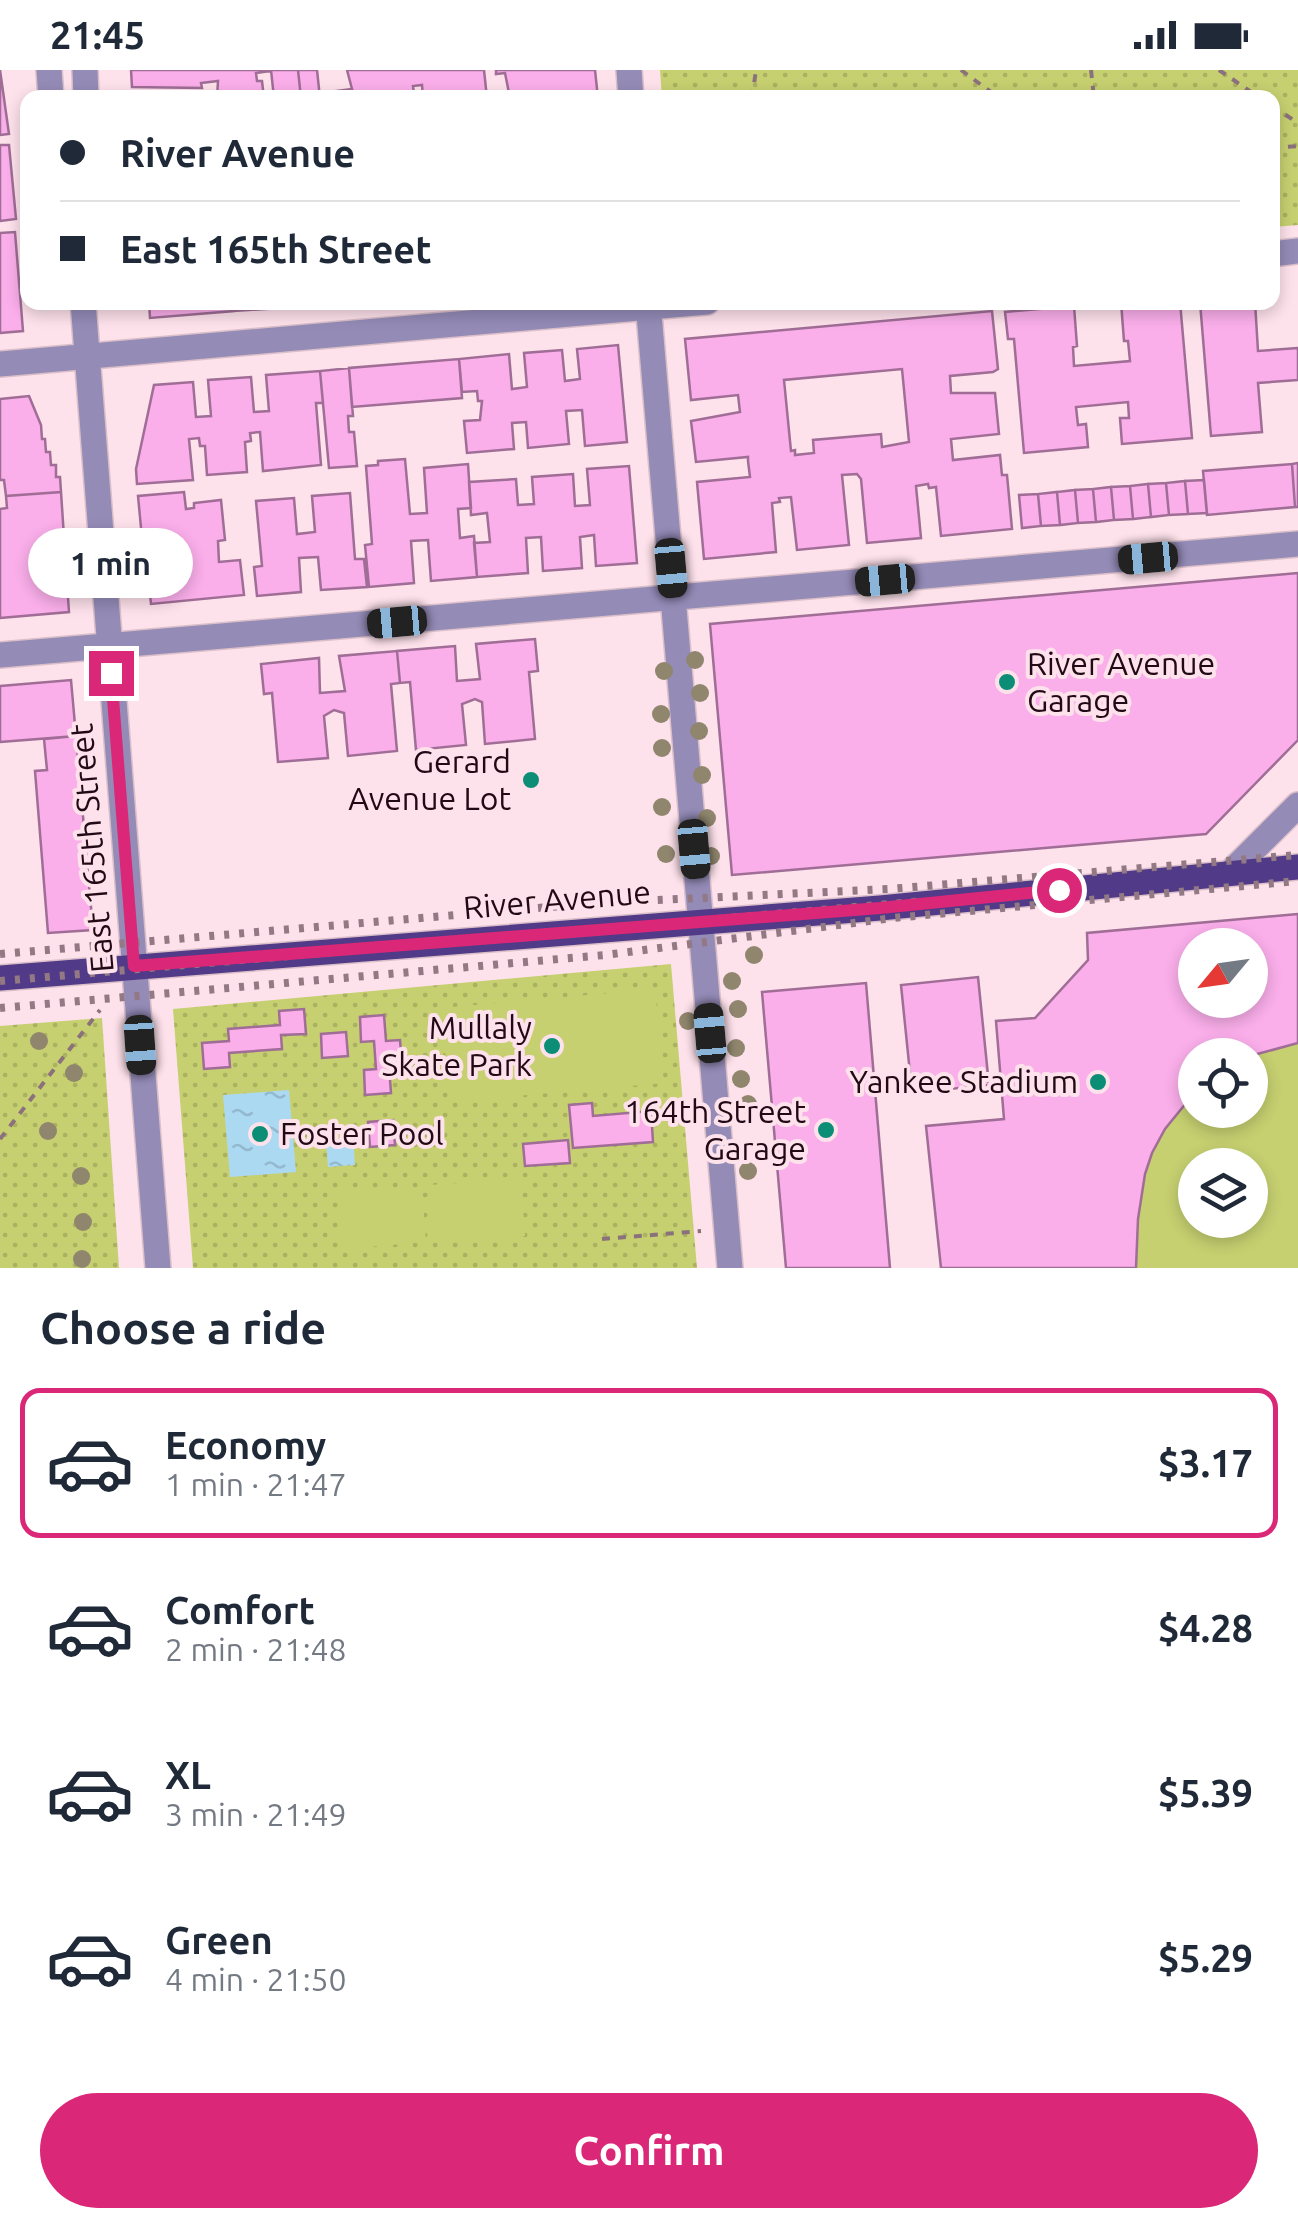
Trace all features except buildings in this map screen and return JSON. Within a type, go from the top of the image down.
[{"type":"main road","name":"River Avenue","points":[[0,978],[880,908],[1298,868]]},
{"type":"street","name":"East 165th Street","points":[[84,310],[158,1268]]},
{"type":"street","points":[[0,364],[594,310]]},
{"type":"street","points":[[648,310],[730,1268]]},
{"type":"street","points":[[0,656],[1298,544]]},
{"type":"street","points":[[1230,873],[1298,804]]},
{"type":"path","points":[[961,70],[988,90]]},
{"type":"path","points":[[1219,70],[1248,90]]},
{"type":"path","points":[[0,1139],[100,1010]]},
{"type":"path","points":[[602,1239],[701,1231]]},
{"type":"green space","points":[[660,70],[1298,70],[1298,225],[1280,226],[1280,90],[661,90]]},
{"type":"green space","name":"Yankee Stadium","points":[[1298,914],[1298,1268],[941,1268],[926,1126],[1004,1119],[996,1021],[1035,1018],[1088,960],[1087,933]]},
{"type":"green space","points":[[671,964],[697,1268],[193,1268],[173,1009]]},
{"type":"green space","name":"Mullaly Skate Park","points":[[655,989],[664,1083],[450,1102],[441,1008]]},
{"type":"green space","points":[[102,1018],[119,1268],[0,1268],[0,1026]]},
{"type":"green space","points":[[521,1179],[525,1236],[434,1242],[429,1185]]},
{"type":"green space","points":[[422,1187],[426,1242],[344,1249],[340,1193]]},
{"type":"water","name":"Foster Pool","points":[[289,1090],[296,1172],[230,1177],[223,1095]]},
{"type":"water","points":[[353,1138],[355,1165],[328,1167],[326,1140]]},
{"type":"railway","points":[[0,954],[596,903],[889,889],[1298,855]]},
{"type":"railway","points":[[0,1008],[605,955],[893,918],[1298,881]]},
{"type":"railway","points":[[0,981],[924,901]]},
{"type":"place","name":"River Avenue Garage","points":[[1007,682]]},
{"type":"place","name":"Gerard Avenue Lot","points":[[531,780]]},
{"type":"place","name":"Mullaly Skate Park","points":[[552,1046]]},
{"type":"place","name":"Yankee Stadium","points":[[1098,1082]]},
{"type":"place","name":"164th Street Garage","points":[[826,1130]]},
{"type":"place","name":"Foster Pool","points":[[260,1134]]},
{"type":"route","points":[[111,673],[134,966],[880,908],[1059,890]]}]
